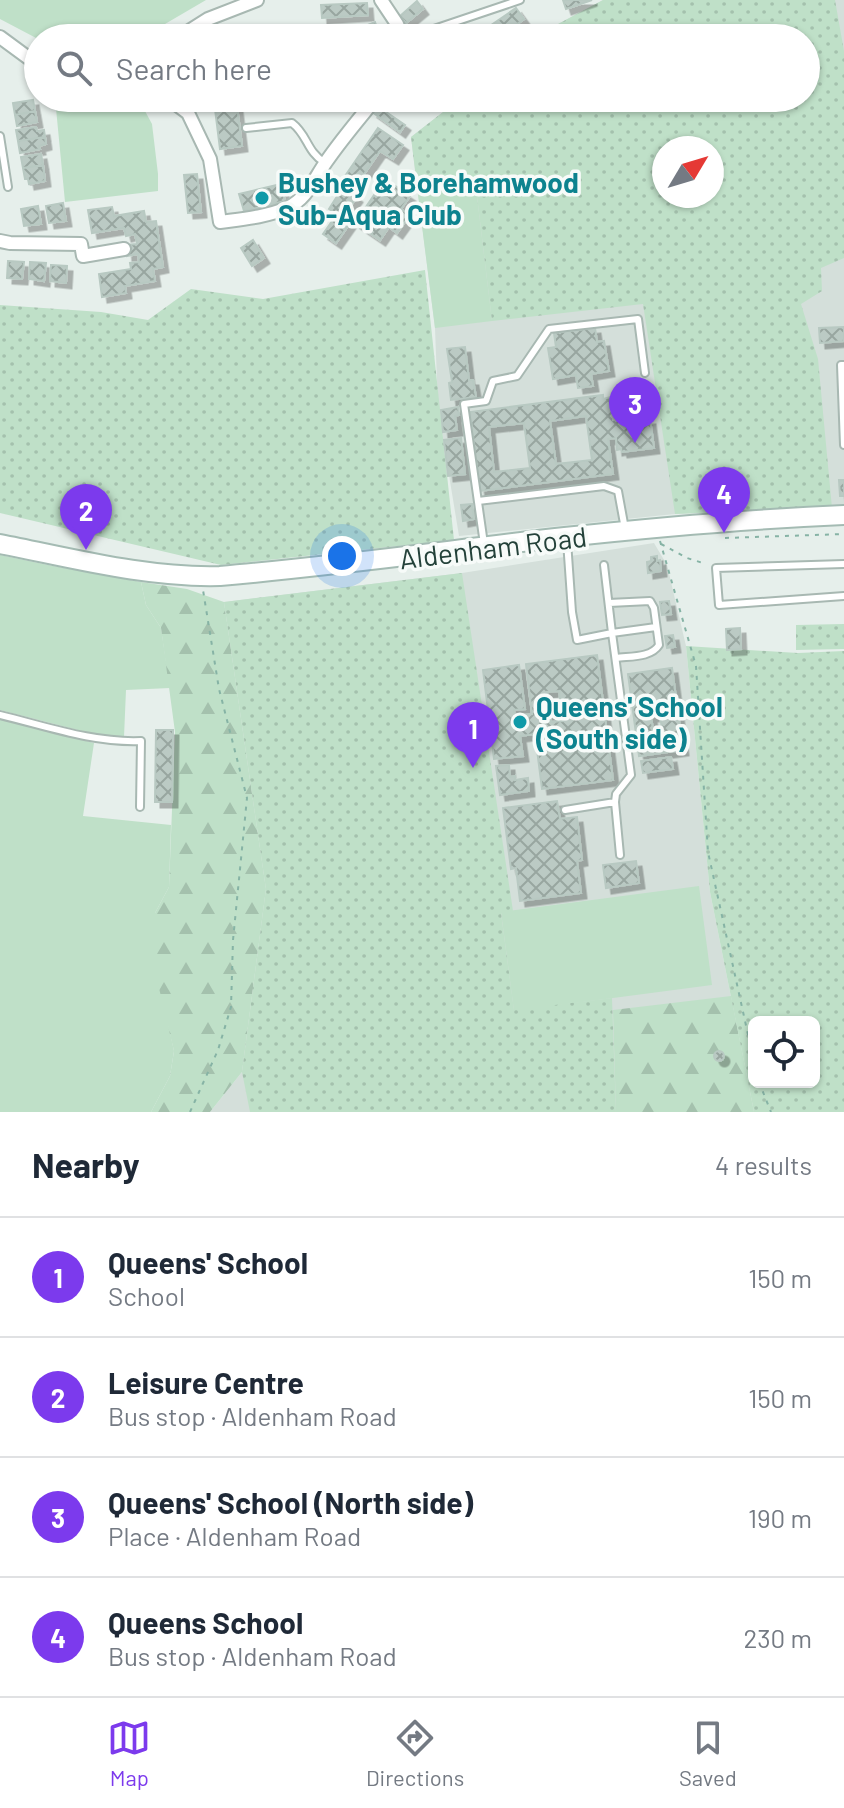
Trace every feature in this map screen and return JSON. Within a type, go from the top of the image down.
[{"type":"main road","name":"Aldenham Road","points":[[0,544],[127,568],[200,576],[272,571],[567,537],[844,515]]},
{"type":"street","points":[[200,24],[257,0]]},
{"type":"street","points":[[381,0],[397,24]]},
{"type":"street","points":[[0,37],[24,55]]},
{"type":"street","points":[[187,112],[210,159],[220,222],[268,214],[297,203],[365,112]]},
{"type":"street","points":[[0,241],[81,244],[83,256],[124,249]]},
{"type":"lane","points":[[447,24],[520,0]]},
{"type":"lane","points":[[246,128],[292,123],[300,130],[314,156],[325,163]]},
{"type":"lane","points":[[0,136],[8,187]]},
{"type":"lane","points":[[485,548],[464,404],[486,401],[493,381],[517,376],[549,329],[638,319],[645,373]]},
{"type":"lane","points":[[844,365],[841,365],[844,445]]},
{"type":"lane","points":[[478,501],[604,486],[618,491],[625,532]]},
{"type":"lane","points":[[567,537],[577,640],[656,627]]},
{"type":"lane","points":[[844,564],[716,568],[719,605],[844,596]]},
{"type":"lane","points":[[604,565],[631,775],[616,794],[620,855]]},
{"type":"lane","points":[[609,603],[650,601],[654,608],[659,645],[652,653],[616,658]]},
{"type":"lane","points":[[0,715],[94,738],[141,741],[140,807]]},
{"type":"lane","points":[[565,810],[615,802]]},
{"type":"path","points":[[732,538],[844,534]]},
{"type":"path","points":[[716,568],[687,558],[660,542],[696,666],[708,852],[748,1035]]},
{"type":"path","points":[[190,1112],[218,1050],[231,1007],[233,940],[247,798],[219,689],[200,576]]},
{"type":"path","points":[[761,1088],[771,1112]]},
{"type":"shaded area","points":[[603,0],[844,0],[844,506],[675,514],[459,536],[438,408],[435,328],[411,137],[443,112],[820,112],[820,24],[558,24]]},
{"type":"shaded area","points":[[654,543],[667,565],[686,646],[710,892],[754,1112],[210,1112],[242,1072],[266,889],[224,602],[462,573]]},
{"type":"green space","points":[[0,0],[206,0],[165,24],[24,24],[24,32],[0,19]]},
{"type":"green space","points":[[603,0],[835,0],[844,51],[844,258],[821,268],[822,291],[801,304],[818,359],[832,508],[675,514],[643,304],[492,321],[476,188],[418,195],[411,137],[443,112],[820,112],[820,24],[558,24]]},
{"type":"green space","points":[[56,112],[146,112],[152,124],[158,191],[65,202]]},
{"type":"green space","points":[[476,188],[492,321],[435,328],[418,195]]},
{"type":"green space","points":[[425,270],[454,540],[221,565],[0,513],[0,305],[101,312],[148,320],[191,289],[263,299]]},
{"type":"green space","points":[[0,555],[141,582],[146,605],[161,628],[170,688],[126,690],[124,737],[97,735],[0,710]]},
{"type":"green space","points":[[462,573],[513,911],[501,913],[514,1010],[612,998],[616,1112],[250,1112],[242,1072],[266,889],[224,602]]},
{"type":"green space","points":[[141,582],[187,589],[224,602],[266,889],[242,1072],[210,1112],[151,1112],[170,1076],[174,1051],[148,942],[155,913],[169,887],[175,732],[161,628],[146,605]]},
{"type":"green space","points":[[844,624],[844,649],[796,650],[796,625]]},
{"type":"green space","points":[[686,646],[798,653],[844,651],[844,1112],[754,1112],[749,1088],[820,1088],[820,1016],[748,1016],[748,1082],[710,892]]},
{"type":"green space","points":[[0,718],[94,743],[83,816],[171,825],[169,887],[155,913],[174,1051],[170,1076],[151,1112],[0,1112]]},
{"type":"green space","points":[[699,886],[712,985],[514,1011],[501,912]]},
{"type":"green space","points":[[731,996],[754,1112],[616,1112],[613,1010]]},
{"type":"building","points":[[563,0],[592,0],[566,9]]},
{"type":"building","points":[[417,1],[423,9],[406,23],[400,16]]},
{"type":"building","points":[[367,3],[368,15],[322,18],[321,5]]},
{"type":"building","points":[[516,8],[524,19],[517,24],[493,24]]},
{"type":"building","points":[[24,101],[24,112],[30,112],[15,115],[13,103]]},
{"type":"building","points":[[35,112],[37,122],[17,126],[15,115]]},
{"type":"building","points":[[215,112],[238,112],[242,146],[220,149]]},
{"type":"building","points":[[372,112],[386,112],[405,125],[400,132]]},
{"type":"building","points":[[36,127],[37,131],[44,130],[45,137],[18,141],[16,130]]},
{"type":"building","points":[[378,128],[403,145],[393,159],[380,151],[355,187],[343,179]]},
{"type":"building","points":[[45,137],[46,144],[39,146],[40,149],[20,153],[18,141]]},
{"type":"building","points":[[41,154],[43,165],[23,168],[21,157]]},
{"type":"building","points":[[43,165],[45,181],[29,184],[23,168]]},
{"type":"building","points":[[197,174],[201,212],[188,213],[184,175]]},
{"type":"building","points":[[385,179],[410,196],[401,209],[410,215],[397,233],[389,227],[380,240],[355,223]]},
{"type":"building","name":"Bushey & Borehamwood Sub-Aqua Club","points":[[281,184],[285,201],[244,211],[239,194]]},
{"type":"building","points":[[343,187],[357,197],[342,218],[350,223],[336,243],[323,234],[337,214],[329,209]]},
{"type":"building","points":[[63,203],[66,221],[49,223],[46,206]]},
{"type":"building","points":[[38,206],[41,224],[24,226],[21,209]]},
{"type":"building","points":[[112,207],[114,216],[144,211],[146,222],[156,221],[163,267],[153,269],[155,281],[125,286],[126,293],[102,297],[99,274],[131,269],[130,263],[139,262],[138,254],[127,256],[126,245],[137,244],[135,234],[126,236],[124,228],[92,233],[88,210]]},
{"type":"building","points":[[253,240],[264,258],[252,266],[241,248]]},
{"type":"building","points":[[8,261],[24,262],[22,279],[7,278]]},
{"type":"building","points":[[30,262],[46,263],[44,281],[29,279]]},
{"type":"building","points":[[51,265],[67,266],[66,283],[50,281]]},
{"type":"building","points":[[844,327],[844,341],[820,343],[819,328]]},
{"type":"building","points":[[595,328],[597,342],[604,341],[609,371],[591,374],[593,386],[578,388],[576,375],[553,379],[548,348],[556,347],[554,333]]},
{"type":"building","points":[[465,347],[469,380],[473,380],[476,397],[451,400],[449,383],[452,382],[447,349]]},
{"type":"building","points":[[636,390],[640,421],[650,419],[654,448],[622,452],[621,449],[617,450],[616,438],[608,439],[613,474],[480,491],[470,412],[603,395],[603,399],[618,395],[619,401],[626,400],[625,391]],"holes":[[[623,406],[626,423],[622,423],[621,419],[613,420],[613,416],[621,415],[620,407]],[[586,416],[592,460],[556,464],[550,421]],[[524,423],[530,468],[494,472],[489,427]]]},
{"type":"building","points":[[458,407],[459,415],[455,416],[457,430],[443,432],[441,410]]},
{"type":"building","points":[[461,438],[465,474],[448,476],[444,440]]},
{"type":"building","points":[[839,480],[844,480],[844,496],[840,496]]},
{"type":"building","points":[[472,504],[474,519],[463,521],[461,505]]},
{"type":"building","points":[[657,556],[661,571],[648,573],[647,562]]},
{"type":"building","points":[[669,601],[671,614],[662,615],[660,602]]},
{"type":"building","points":[[740,628],[741,649],[727,650],[726,629]]},
{"type":"building","points":[[673,635],[675,647],[667,648],[665,636]]},
{"type":"building","name":"Queens' School (South side)","points":[[597,655],[613,780],[542,789],[535,734],[520,736],[523,756],[494,759],[483,670],[519,665],[525,709],[514,710],[515,716],[532,714],[526,664]],"holes":[[[559,691],[563,721],[551,722],[547,692]]]},
{"type":"building","points":[[672,668],[683,750],[639,756],[628,674]],"holes":[[[660,715],[663,735],[654,737],[651,716]]]},
{"type":"building","points":[[156,730],[173,730],[172,802],[155,802]]},
{"type":"building","points":[[671,757],[673,769],[643,773],[641,761]]},
{"type":"building","points":[[509,765],[510,777],[515,776],[515,780],[528,778],[529,791],[500,795],[496,766]]},
{"type":"building","points":[[557,801],[560,819],[577,817],[582,860],[577,861],[581,893],[520,901],[516,868],[511,869],[503,808]]},
{"type":"building","points":[[636,861],[639,883],[606,888],[603,865]]},
{"type":"building","points":[[719,1051],[724,1056],[719,1061],[714,1056]]},
{"type":"place","name":"Bushey & Borehamwood Sub-Aqua Club","points":[[262,198]]},
{"type":"place","name":"Queens' School (North side)","points":[[635,443]]},
{"type":"place","name":"Queens School","points":[[724,533]]},
{"type":"place","name":"Leisure Centre","points":[[86,550]]},
{"type":"place","name":"Queens' School (South side)","points":[[520,722]]},
{"type":"place","name":"Queens' School","points":[[473,768]]}]
